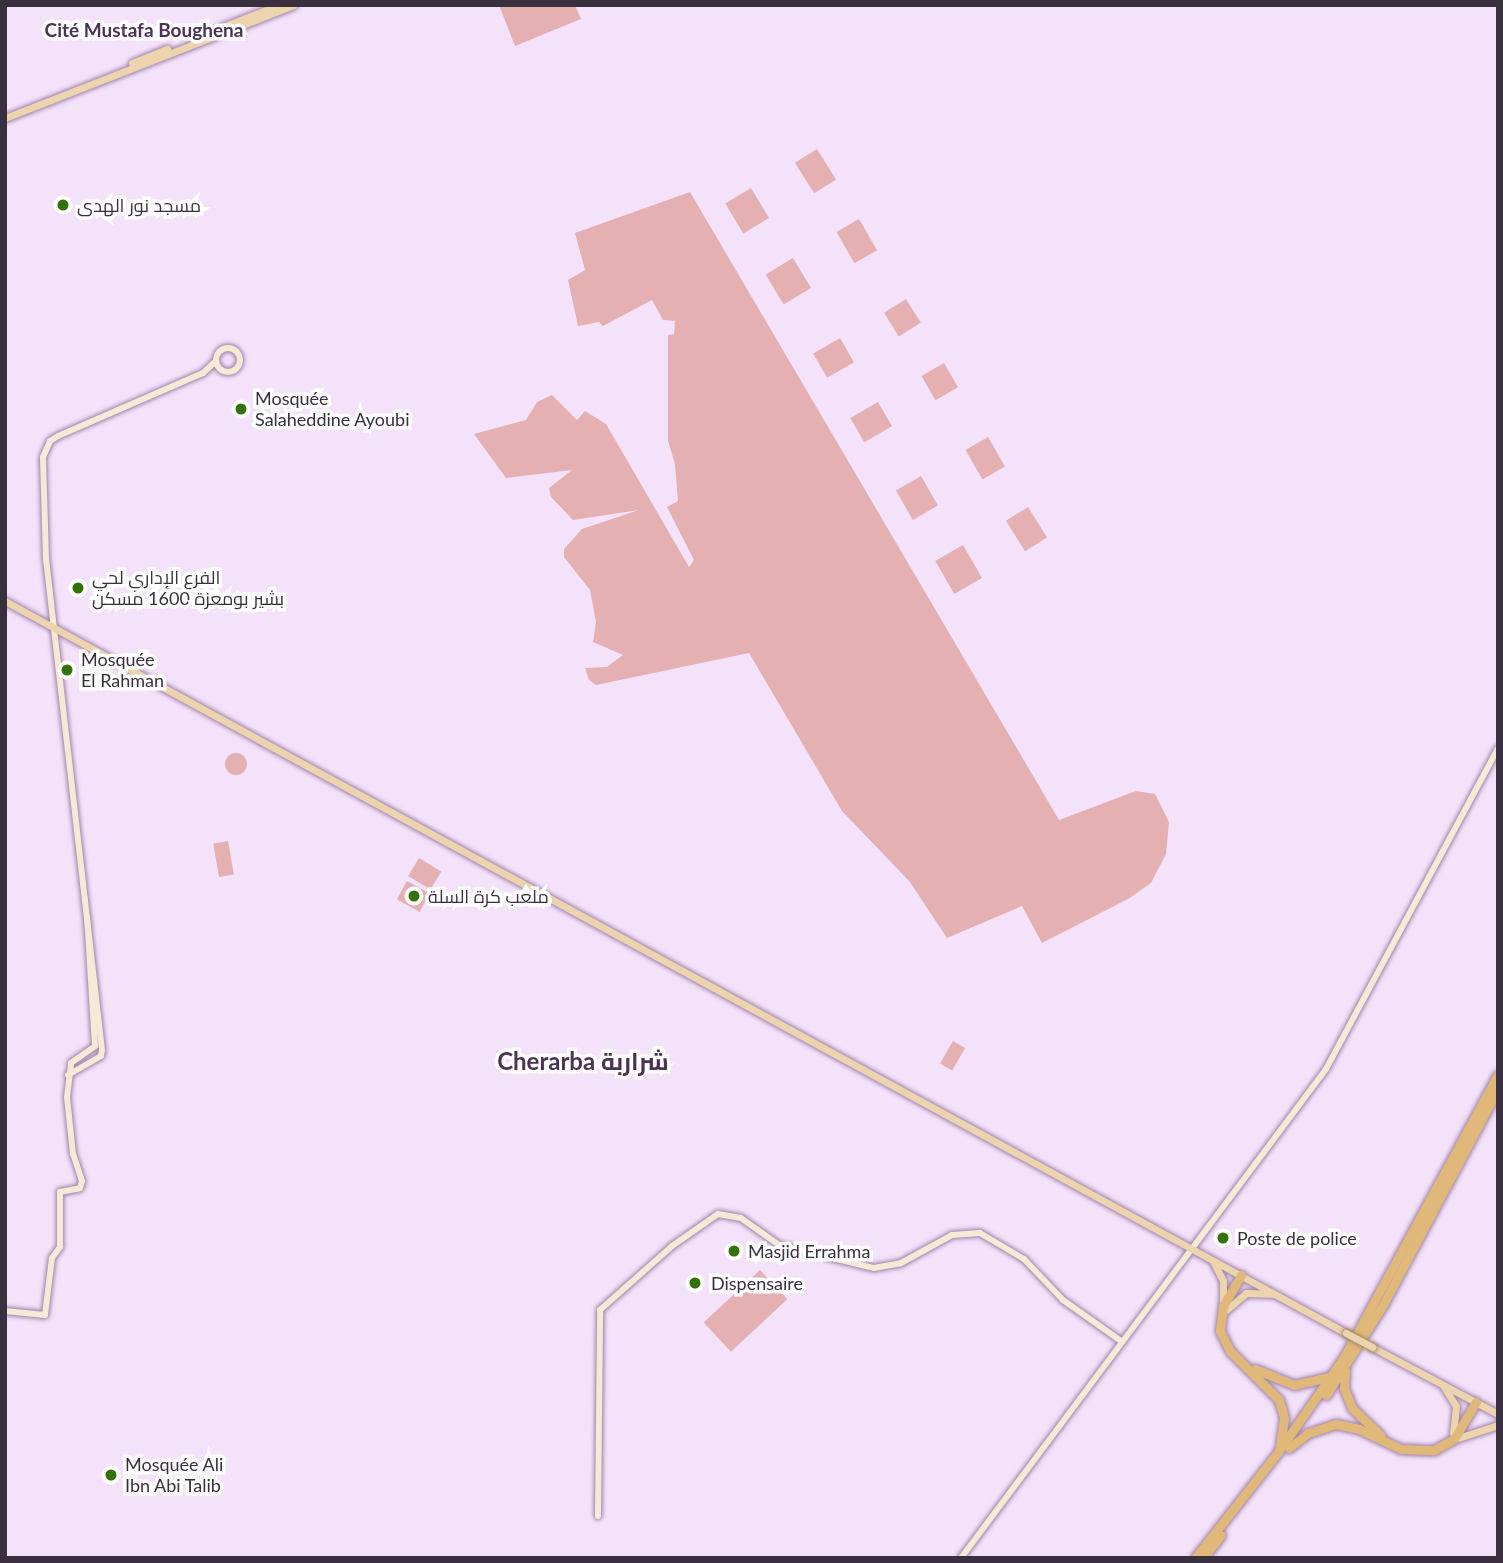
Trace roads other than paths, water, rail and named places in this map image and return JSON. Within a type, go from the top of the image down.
[{"type":"highway","points":[[1195,1558],[1278,1452],[1332,1376],[1498,1075]]},
{"type":"highway","points":[[1203,1558],[1289,1447],[1346,1367],[1498,1089]]},
{"type":"highway","points":[[1244,1276],[1219,1322],[1223,1342],[1240,1363],[1270,1387],[1283,1408],[1278,1452]]},
{"type":"highway","points":[[1225,1308],[1226,1334],[1233,1348],[1261,1373],[1294,1385],[1332,1376]]},
{"type":"highway","points":[[1346,1367],[1348,1402],[1378,1434],[1401,1444],[1425,1447],[1454,1436]]},
{"type":"highway","points":[[1289,1447],[1308,1433],[1336,1424],[1412,1452],[1434,1450],[1454,1436],[1476,1402]]},
{"type":"main road","points":[[5,116],[278,5]]},
{"type":"main road","points":[[5,116],[294,5]]},
{"type":"main road","points":[[5,601],[1498,1414]]},
{"type":"main road","points":[[1210,1258],[1222,1277],[1225,1308]]},
{"type":"main road","points":[[1225,1308],[1246,1293],[1281,1296]]},
{"type":"main road","points":[[1441,1384],[1456,1406],[1454,1436],[1498,1425]]},
{"type":"street","points":[[5,1311],[46,1315],[52,1258],[60,1247],[60,1192],[80,1188],[82,1181],[73,1154],[68,1075],[71,1063],[95,1045],[87,916],[41,505],[45,448],[58,436],[203,373],[236,369],[239,355],[226,349],[203,373]]},
{"type":"street","points":[[216,361],[222,370]]},
{"type":"street","points":[[961,1558],[1190,1246],[1326,1069],[1498,748]]},
{"type":"street","points":[[598,1516],[598,1312],[672,1246],[718,1214],[741,1218],[779,1245],[874,1268],[901,1263],[952,1235],[980,1233],[1024,1259],[1060,1297],[1121,1341]]},
{"type":"place","name":"مسجد نور الهدى","points":[[63,205]]},
{"type":"place","name":"Mosquée Salaheddine Ayoubi","points":[[241,409]]},
{"type":"place","name":"الفرع الإداري لحي بشير بومعزة 1600 مسكن","points":[[78,588]]},
{"type":"place","name":"Mosquée El Rahman","points":[[67,670]]},
{"type":"place","name":"ملعب كرة السلة","points":[[414,896]]},
{"type":"place","name":"Poste de police","points":[[1223,1238]]},
{"type":"place","name":"Masjid Errahma","points":[[734,1251]]},
{"type":"place","name":"Dispensaire","points":[[695,1283]]},
{"type":"place","name":"Mosquée Ali Ibn Abi Talib","points":[[111,1475]]},
{"type":"district","name":"Cité Mustafa Boughena","points":[[144,30]]},
{"type":"district","name":"Cherarba شراربة","points":[[583,1061]]}]
